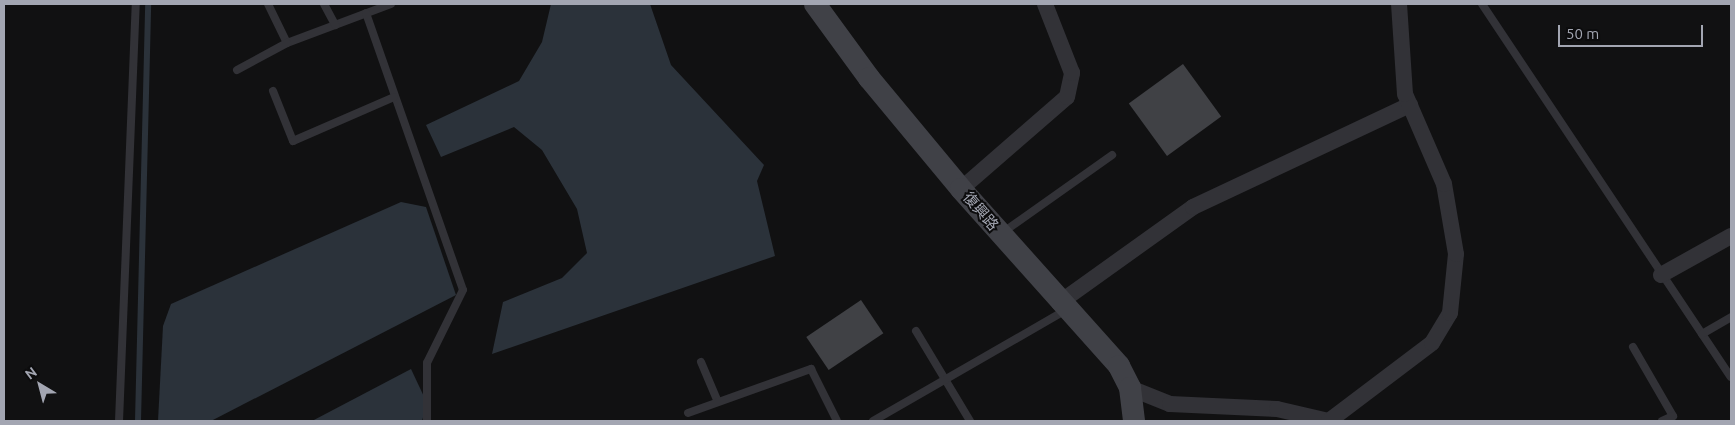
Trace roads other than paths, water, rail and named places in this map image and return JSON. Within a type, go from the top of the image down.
[{"type":"street","name":"復興路","points":[[815,4],[869,78],[961,189],[1063,307],[1118,366],[1130,388],[1134,421]]},
{"type":"street","points":[[961,189],[1067,97],[1072,73],[1045,4]]},
{"type":"street","points":[[1130,388],[1170,404],[1277,408],[1330,421],[1432,343],[1450,313],[1456,254],[1444,184],[1405,94],[1399,4]]},
{"type":"street","points":[[1063,307],[1193,207],[1410,105]]},
{"type":"street","points":[[1661,275],[1731,236]]},
{"type":"lane","points":[[119,421],[136,4]]},
{"type":"lane","points":[[268,4],[287,43]]},
{"type":"lane","points":[[324,4],[335,24]]},
{"type":"lane","points":[[237,70],[287,43],[390,4]]},
{"type":"lane","points":[[1482,4],[1661,275],[1731,377]]},
{"type":"lane","points":[[366,13],[463,290],[427,363],[427,421]]},
{"type":"lane","points":[[273,91],[293,141],[394,97]]},
{"type":"lane","points":[[1000,234],[1112,155]]},
{"type":"lane","points":[[873,421],[946,379],[1063,307]]},
{"type":"lane","points":[[1702,334],[1731,316]]},
{"type":"lane","points":[[916,331],[970,421]]},
{"type":"lane","points":[[1633,347],[1673,416],[1662,421]]},
{"type":"lane","points":[[701,362],[718,402]]},
{"type":"lane","points":[[688,413],[811,369],[837,421]]},
{"type":"waterway","points":[[138,421],[148,4]]}]
